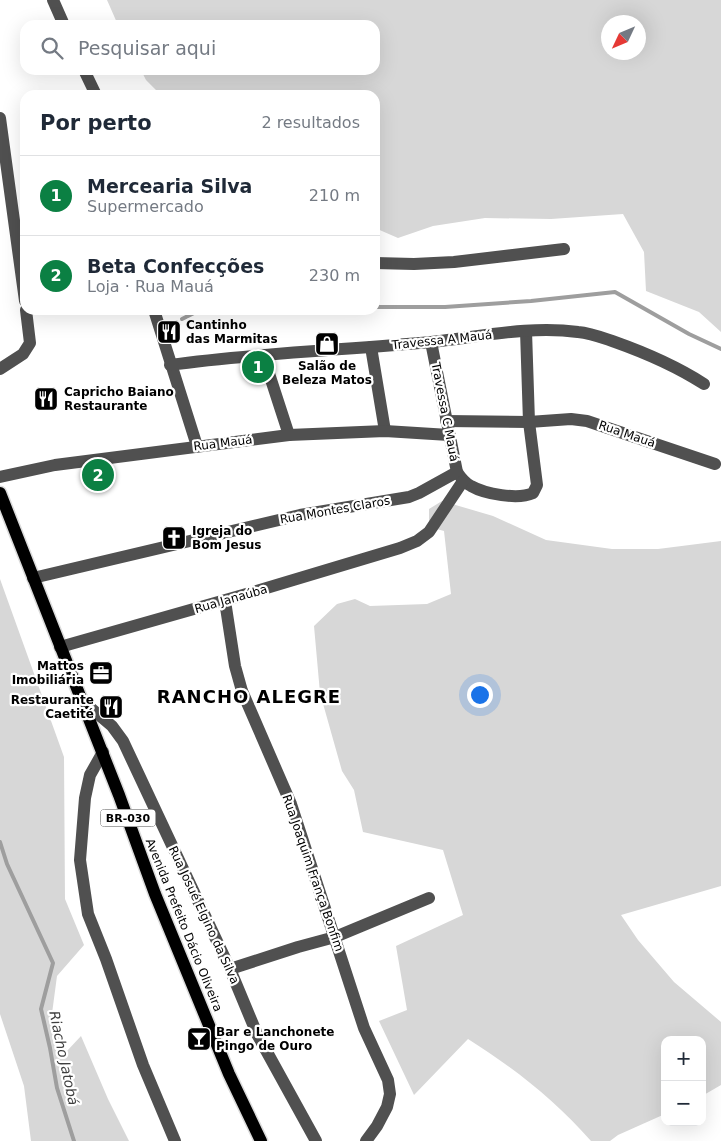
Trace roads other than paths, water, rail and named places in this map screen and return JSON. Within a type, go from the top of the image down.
[{"type":"main road","name":"Avenida Prefeito Dácio Oliveira","points":[[0,493],[80,699],[103,752],[156,894],[229,1074],[262,1141]]},
{"type":"street","points":[[53,0],[62,20]]},
{"type":"street","points":[[86,75],[94,90]]},
{"type":"street","points":[[0,118],[20,264]]},
{"type":"street","points":[[380,263],[454,262],[564,249]]},
{"type":"street","points":[[0,369],[23,354],[30,344],[27,315]]},
{"type":"street","points":[[155,315],[197,446]]},
{"type":"street","points":[[460,476],[469,485],[485,492],[523,496],[534,493],[537,489],[529,422],[526,330]]},
{"type":"street","name":"Travessa A Mauá","points":[[170,365],[218,358],[431,342],[526,330],[562,330],[596,335],[644,352],[691,375],[704,384]]},
{"type":"street","name":"Travessa C Mauá","points":[[431,342],[449,435],[460,476]]},
{"type":"street","points":[[371,347],[385,431]]},
{"type":"street","points":[[263,355],[289,435]]},
{"type":"street","name":"Rua Mauá","points":[[446,421],[529,422],[571,419],[587,421],[715,464]]},
{"type":"street","name":"Rua Mauá","points":[[0,477],[55,465],[289,435],[385,431],[449,435]]},
{"type":"street","name":"Rua Janaúba","points":[[60,647],[225,601],[400,548],[416,541],[428,532],[460,476]]},
{"type":"street","name":"Rua Montes Claros","points":[[33,578],[300,515],[409,497],[460,476]]},
{"type":"street","name":"Rua Joaquim França Bonfim","points":[[225,601],[235,666],[242,691],[291,804],[364,1028],[388,1080],[390,1094],[387,1107],[366,1141]]},
{"type":"street","name":"Rua Josué Elgino da Silva","points":[[80,699],[106,720],[123,741],[230,969],[258,1034],[316,1141]]},
{"type":"street","points":[[103,752],[90,775],[85,798],[80,860],[88,914],[106,959],[143,1065],[175,1141]]},
{"type":"street","points":[[230,969],[335,937],[429,898]]},
{"type":"waterway","points":[[380,307],[445,307],[531,301],[615,292],[689,334],[721,349]]},
{"type":"waterway","points":[[182,319],[190,315]]},
{"type":"waterway","name":"Riacho Jatobá","points":[[0,842],[7,864],[53,963],[41,1009],[57,1088],[74,1141]]},
{"type":"place","name":"Cantinho das Marmitas","points":[[169,332]]},
{"type":"place","name":"Salão de Beleza Matos","points":[[327,344]]},
{"type":"place","name":"Mercearia Silva","points":[[258,367]]},
{"type":"place","name":"Capricho Baiano Restaurante","points":[[46,399]]},
{"type":"place","name":"Beta Confecções","points":[[98,475]]},
{"type":"place","name":"Igreja do Bom Jesus","points":[[174,538]]},
{"type":"place","name":"Mattos Imobiliária","points":[[101,673]]},
{"type":"place","name":"Restaurante Caetité","points":[[111,707]]},
{"type":"place","name":"Bar e Lanchonete Pingo de Ouro","points":[[199,1039]]},
{"type":"district","name":"RANCHO ALEGRE","points":[[249,697]]}]
